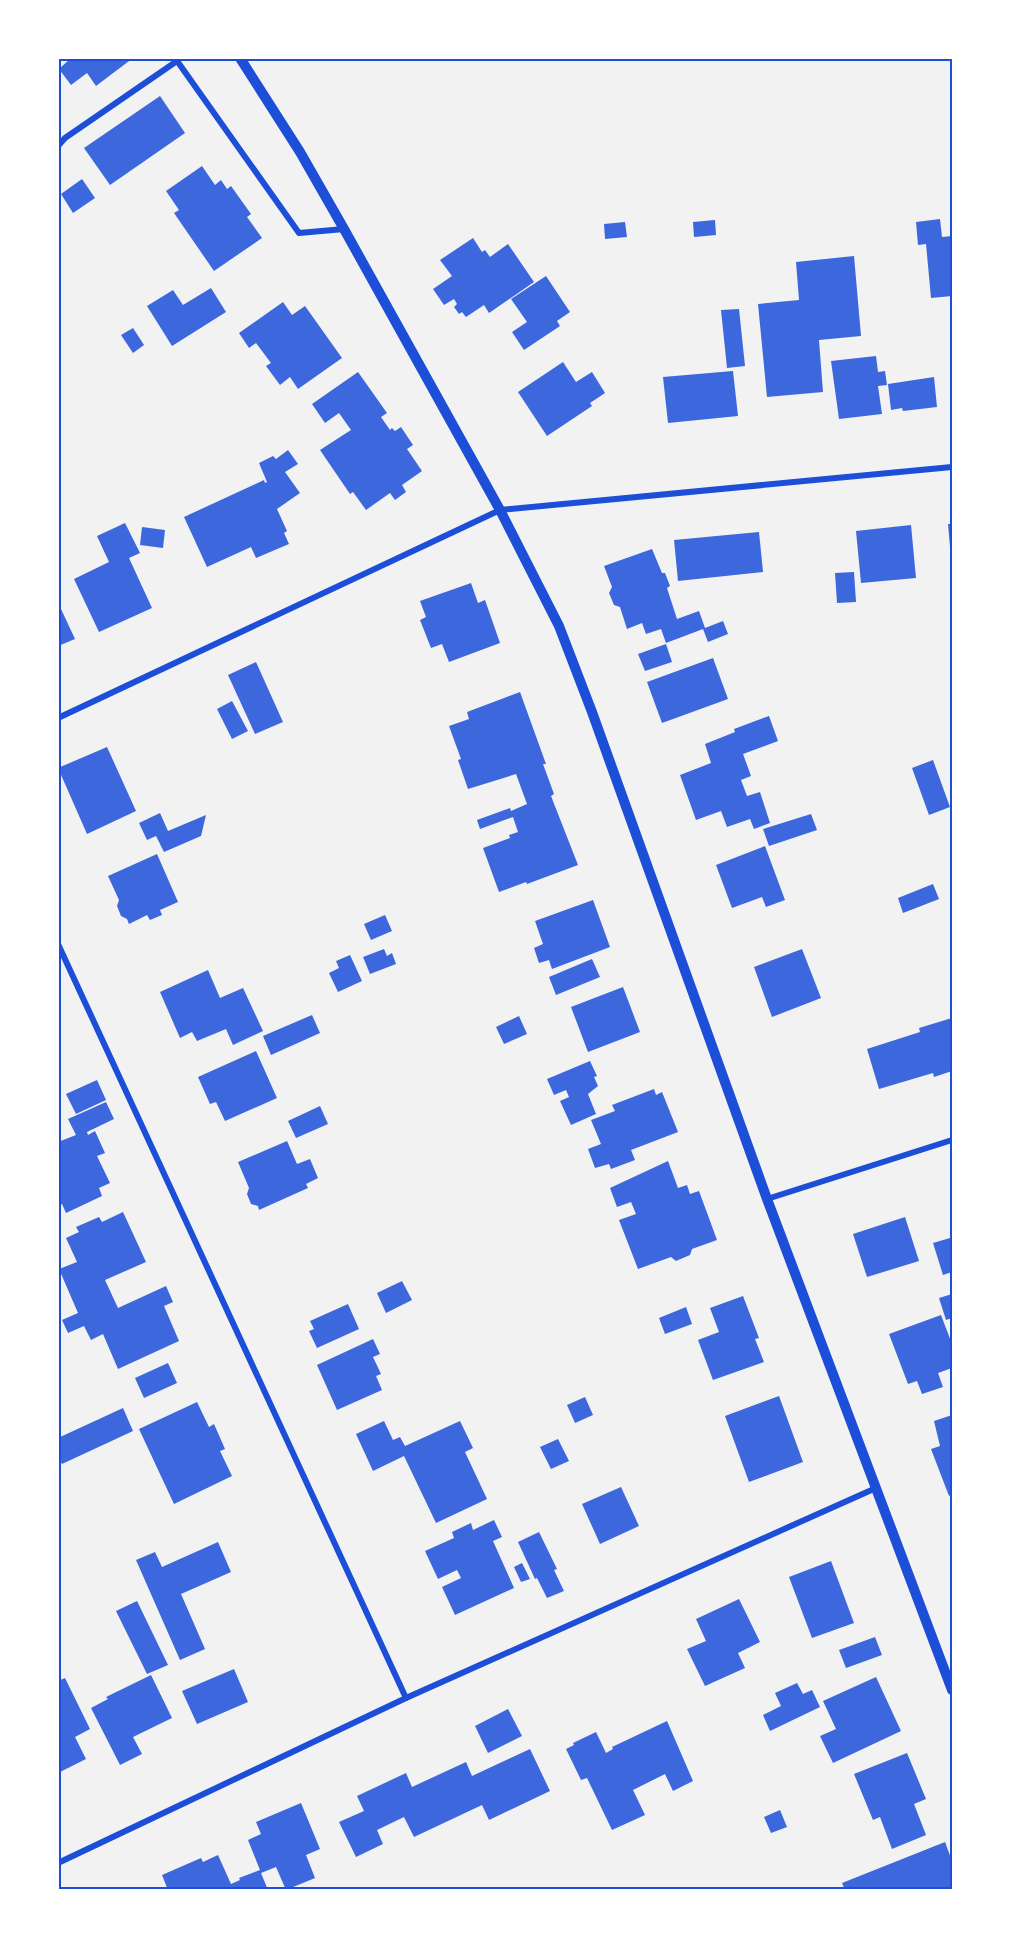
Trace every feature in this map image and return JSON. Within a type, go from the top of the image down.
[{"type":"street","points":[[240,58],[300,152],[344,229],[500,510],[563,637],[767,1199],[952,1688]]},
{"type":"street","points":[[58,146],[65,138],[176,60],[300,232],[344,229]]},
{"type":"street","points":[[58,718],[500,510],[952,467]]},
{"type":"street","points":[[58,944],[406,1698]]},
{"type":"street","points":[[767,1199],[952,1140]]},
{"type":"street","points":[[58,1863],[406,1698],[876,1488]]},
{"type":"building","points":[[71,58],[133,58],[96,86],[87,73],[71,85],[59,69]]},
{"type":"building","points":[[160,96],[185,133],[110,185],[84,148]]},
{"type":"building","points":[[202,166],[215,185],[221,180],[227,189],[231,186],[251,214],[247,217],[262,238],[214,271],[174,213],[179,210],[166,191]]},
{"type":"building","points":[[82,179],[95,198],[73,213],[61,194]]},
{"type":"building","points":[[940,219],[942,237],[952,236],[952,296],[931,298],[926,244],[918,245],[916,222]]},
{"type":"building","points":[[715,220],[716,235],[694,237],[693,222]]},
{"type":"building","points":[[625,222],[627,237],[605,239],[604,224]]},
{"type":"building","points":[[473,238],[482,252],[485,250],[490,257],[508,244],[534,282],[489,313],[484,305],[466,317],[462,312],[459,314],[454,307],[457,304],[454,299],[444,305],[433,289],[452,276],[440,260]]},
{"type":"building","points":[[854,256],[861,336],[819,340],[823,392],[767,397],[758,304],[799,300],[796,262]]},
{"type":"building","points":[[546,276],[570,312],[557,321],[560,326],[524,350],[512,332],[527,322],[511,299]]},
{"type":"building","points":[[211,288],[226,312],[172,346],[147,306],[173,290],[183,305]]},
{"type":"building","points":[[283,302],[292,315],[305,306],[342,358],[298,389],[290,377],[280,385],[266,366],[271,363],[256,343],[249,348],[239,333]]},
{"type":"building","points":[[739,309],[745,366],[727,368],[721,310]]},
{"type":"building","points":[[133,328],[144,345],[133,353],[121,335]]},
{"type":"building","points":[[876,356],[878,372],[885,371],[887,385],[878,386],[882,414],[839,419],[831,361]]},
{"type":"building","points":[[563,362],[576,382],[592,372],[605,393],[590,403],[592,406],[547,436],[518,392]]},
{"type":"building","points":[[733,371],[738,416],[668,423],[663,377]]},
{"type":"building","points":[[358,372],[387,413],[381,417],[390,430],[392,428],[395,431],[401,427],[413,445],[407,449],[422,471],[402,485],[406,492],[395,500],[390,493],[366,510],[353,492],[350,494],[320,450],[351,430],[339,413],[325,423],[312,404]]},
{"type":"building","points":[[934,377],[937,407],[891,410],[888,384]]},
{"type":"building","points":[[288,450],[298,464],[285,472],[300,493],[277,509],[287,531],[284,533],[289,544],[256,558],[251,547],[207,567],[184,517],[264,480],[265,483],[267,482],[259,463],[273,456],[276,459]]},
{"type":"building","points":[[125,523],[140,553],[129,558],[152,608],[99,632],[74,579],[109,562],[97,536]]},
{"type":"building","points":[[948,524],[952,524],[952,558],[951,558]]},
{"type":"building","points":[[911,525],[916,578],[861,583],[856,531]]},
{"type":"building","points":[[142,527],[165,530],[163,548],[140,545]]},
{"type":"building","points":[[759,532],[763,572],[678,581],[674,540]]},
{"type":"building","points":[[652,549],[670,586],[667,588],[677,619],[699,611],[705,628],[723,621],[728,634],[708,642],[703,629],[666,643],[661,629],[646,634],[642,623],[627,629],[620,607],[614,605],[609,593],[612,587],[604,566]]},
{"type":"building","points":[[854,572],[856,602],[837,603],[835,573]]},
{"type":"building","points":[[471,583],[478,603],[485,600],[500,643],[449,662],[442,644],[431,648],[420,620],[426,617],[420,601]]},
{"type":"building","points":[[61,609],[75,639],[58,646],[58,610]]},
{"type":"building","points":[[666,644],[672,662],[645,671],[638,654]]},
{"type":"building","points":[[713,658],[728,699],[662,723],[647,682]]},
{"type":"building","points":[[256,662],[283,722],[255,734],[228,675]]},
{"type":"building","points":[[520,692],[546,764],[543,764],[554,794],[551,796],[578,865],[499,892],[483,848],[510,838],[509,835],[518,832],[513,817],[480,829],[477,820],[527,804],[516,774],[468,789],[458,760],[461,759],[449,726],[469,719],[467,712]]},
{"type":"building","points":[[232,701],[248,731],[232,739],[217,709]]},
{"type":"building","points":[[769,716],[778,741],[743,754],[751,776],[741,780],[747,796],[760,792],[770,823],[754,829],[750,819],[727,827],[721,811],[696,820],[680,775],[711,763],[705,744],[735,732],[734,729]]},
{"type":"building","points":[[107,747],[136,811],[87,834],[58,768]]},
{"type":"building","points":[[933,760],[950,807],[929,815],[912,768]]},
{"type":"building","points":[[160,813],[168,831],[206,815],[201,836],[164,852],[156,836],[147,840],[139,823]]},
{"type":"building","points":[[811,814],[817,830],[769,846],[763,829]]},
{"type":"building","points":[[765,846],[785,900],[766,907],[762,897],[732,908],[716,865]]},
{"type":"building","points":[[157,854],[178,902],[160,910],[162,915],[150,920],[147,915],[129,924],[127,919],[121,916],[117,906],[119,900],[108,876]]},
{"type":"building","points":[[933,884],[939,899],[903,913],[898,898]]},
{"type":"building","points":[[593,900],[610,947],[552,969],[549,960],[539,963],[534,948],[543,944],[535,921]]},
{"type":"building","points":[[385,915],[392,931],[371,940],[364,924]]},
{"type":"building","points":[[384,949],[387,956],[392,953],[396,964],[370,974],[363,957]]},
{"type":"building","points":[[802,949],[821,998],[772,1017],[754,967]]},
{"type":"building","points":[[350,955],[362,981],[338,992],[329,973],[339,968],[336,961]]},
{"type":"building","points":[[592,959],[600,977],[556,995],[549,977]]},
{"type":"building","points":[[208,970],[220,998],[243,988],[263,1031],[233,1045],[226,1029],[197,1041],[192,1032],[180,1038],[160,992]]},
{"type":"building","points":[[623,987],[640,1032],[588,1052],[571,1007]]},
{"type":"building","points":[[312,1015],[320,1033],[271,1055],[263,1036]]},
{"type":"building","points":[[519,1016],[527,1034],[504,1044],[496,1027]]},
{"type":"building","points":[[952,1018],[952,1071],[934,1077],[933,1073],[879,1089],[867,1049],[920,1032],[919,1028]]},
{"type":"building","points":[[256,1051],[277,1098],[225,1121],[216,1102],[210,1104],[198,1077]]},
{"type":"building","points":[[590,1061],[597,1076],[594,1077],[598,1086],[588,1094],[596,1114],[571,1125],[560,1101],[569,1097],[566,1090],[554,1095],[547,1079]]},
{"type":"building","points":[[97,1080],[106,1100],[76,1114],[66,1094]]},
{"type":"building","points":[[654,1089],[656,1095],[662,1092],[678,1132],[631,1150],[635,1160],[611,1169],[609,1164],[595,1168],[588,1149],[601,1144],[591,1120],[615,1111],[612,1105]]},
{"type":"building","points":[[106,1102],[114,1119],[87,1132],[88,1135],[95,1131],[105,1153],[97,1156],[110,1183],[99,1188],[102,1196],[66,1213],[62,1204],[58,1202],[58,1142],[76,1135],[68,1119]]},
{"type":"building","points":[[320,1106],[328,1124],[296,1138],[288,1121]]},
{"type":"building","points":[[287,1141],[297,1164],[310,1159],[318,1178],[306,1184],[308,1188],[259,1210],[258,1206],[251,1204],[247,1194],[249,1188],[238,1162]]},
{"type":"building","points":[[668,1161],[678,1188],[687,1185],[690,1194],[699,1191],[717,1240],[692,1249],[690,1255],[676,1261],[671,1257],[638,1269],[619,1220],[636,1214],[631,1202],[617,1207],[610,1188]]},
{"type":"building","points":[[123,1212],[146,1262],[105,1280],[118,1308],[166,1286],[173,1302],[164,1306],[179,1341],[118,1369],[103,1334],[91,1340],[84,1326],[68,1333],[62,1320],[78,1313],[59,1269],[77,1262],[66,1238],[79,1232],[76,1227],[99,1217],[102,1222]]},
{"type":"building","points":[[905,1217],[919,1261],[867,1277],[853,1234]]},
{"type":"building","points":[[950,1238],[952,1272],[943,1275],[933,1243]]},
{"type":"building","points":[[402,1281],[412,1300],[386,1313],[377,1293]]},
{"type":"building","points":[[952,1294],[952,1318],[946,1320],[939,1298]]},
{"type":"building","points":[[743,1296],[759,1338],[755,1339],[764,1362],[713,1380],[698,1340],[719,1332],[710,1308]]},
{"type":"building","points":[[348,1304],[359,1329],[317,1348],[309,1331],[314,1329],[310,1321]]},
{"type":"building","points":[[686,1307],[692,1324],[665,1334],[659,1318]]},
{"type":"building","points":[[941,1315],[952,1344],[952,1368],[938,1373],[943,1387],[922,1394],[917,1381],[908,1384],[889,1334]]},
{"type":"building","points":[[373,1339],[380,1354],[373,1357],[381,1374],[376,1376],[382,1390],[337,1410],[317,1365]]},
{"type":"building","points":[[168,1363],[177,1383],[144,1398],[135,1378]]},
{"type":"building","points":[[779,1396],[803,1462],[749,1482],[725,1416]]},
{"type":"building","points":[[585,1397],[593,1415],[575,1423],[567,1405]]},
{"type":"building","points":[[197,1402],[209,1427],[214,1424],[225,1449],[220,1451],[232,1476],[174,1504],[139,1429]]},
{"type":"building","points":[[123,1408],[133,1431],[62,1464],[58,1457],[58,1438]]},
{"type":"building","points":[[952,1415],[952,1494],[949,1496],[931,1449],[940,1446],[934,1421]]},
{"type":"building","points":[[384,1421],[393,1440],[400,1437],[405,1446],[460,1421],[473,1448],[465,1452],[487,1499],[436,1523],[404,1456],[373,1471],[356,1434]]},
{"type":"building","points":[[558,1439],[569,1461],[551,1469],[540,1447]]},
{"type":"building","points":[[621,1487],[639,1526],[600,1544],[582,1504]]},
{"type":"building","points":[[494,1520],[502,1537],[493,1541],[514,1588],[455,1615],[442,1587],[461,1578],[457,1570],[438,1579],[425,1551],[454,1538],[452,1532],[471,1523],[473,1530]]},
{"type":"building","points":[[539,1532],[557,1569],[554,1570],[564,1591],[547,1598],[537,1578],[535,1579],[518,1542]]},
{"type":"building","points":[[218,1542],[231,1572],[181,1594],[205,1649],[180,1660],[136,1560],[155,1552],[162,1567]]},
{"type":"building","points":[[831,1561],[854,1623],[812,1638],[789,1577]]},
{"type":"building","points":[[522,1563],[530,1579],[521,1582],[514,1567]]},
{"type":"building","points":[[739,1599],[760,1642],[738,1653],[745,1668],[705,1686],[687,1649],[706,1641],[696,1619]]},
{"type":"building","points":[[137,1601],[168,1665],[147,1674],[116,1611]]},
{"type":"building","points":[[875,1637],[882,1655],[846,1668],[839,1650]]},
{"type":"building","points":[[234,1669],[248,1702],[197,1724],[182,1691]]},
{"type":"building","points":[[151,1675],[172,1718],[133,1737],[142,1754],[120,1765],[91,1708],[108,1699],[106,1697]]},
{"type":"building","points":[[876,1677],[901,1731],[833,1763],[820,1736],[836,1729],[823,1701]]},
{"type":"building","points":[[65,1678],[90,1729],[75,1737],[86,1759],[58,1773],[58,1681]]},
{"type":"building","points":[[797,1683],[803,1694],[812,1690],[820,1707],[770,1731],[763,1715],[781,1706],[775,1693]]},
{"type":"building","points":[[508,1709],[522,1736],[488,1753],[475,1726]]},
{"type":"building","points":[[667,1721],[693,1781],[673,1791],[665,1774],[633,1790],[645,1815],[612,1830],[587,1778],[581,1780],[566,1749],[596,1732],[606,1753],[613,1749],[612,1747]]},
{"type":"building","points":[[530,1749],[550,1791],[489,1820],[482,1805],[414,1837],[404,1817],[377,1830],[383,1844],[356,1857],[339,1822],[364,1811],[357,1796],[406,1773],[412,1787],[466,1762],[472,1776]]},
{"type":"building","points":[[907,1753],[926,1799],[914,1804],[926,1835],[892,1849],[880,1817],[873,1820],[854,1774]]},
{"type":"building","points":[[301,1803],[320,1849],[306,1855],[315,1878],[286,1890],[276,1867],[261,1873],[268,1890],[244,1890],[243,1888],[240,1890],[168,1890],[162,1875],[201,1858],[203,1862],[218,1855],[231,1884],[240,1880],[239,1878],[260,1870],[248,1840],[261,1834],[256,1822]]},
{"type":"building","points":[[780,1810],[787,1827],[771,1833],[764,1817]]},
{"type":"building","points":[[945,1842],[952,1861],[952,1890],[845,1890],[842,1883]]}]
